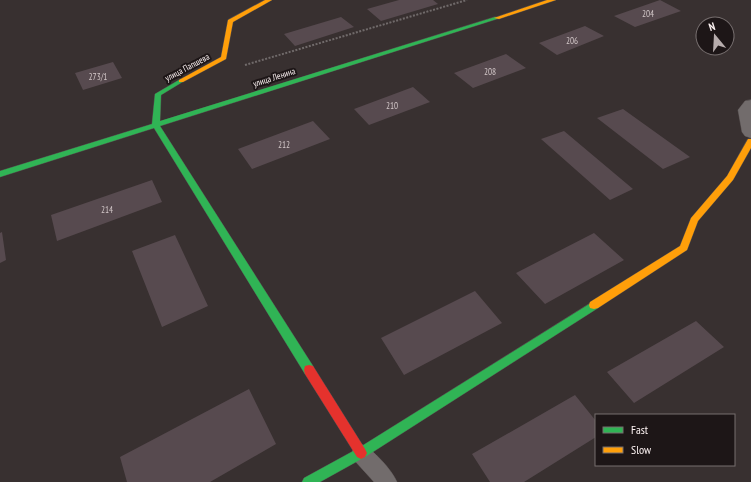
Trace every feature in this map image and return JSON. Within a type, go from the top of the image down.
[{"type":"street","name":"улица Папшева","points":[[156,126],[158,94],[224,58],[230,21],[269,0]]},
{"type":"street","name":"улица Ленина","points":[[0,174],[553,0]]},
{"type":"street","points":[[751,106],[747,110],[751,132]]},
{"type":"street","points":[[156,126],[361,453]]},
{"type":"street","points":[[308,482],[361,453],[684,248],[694,220],[730,178],[751,141]]},
{"type":"lane","points":[[361,453],[387,482]]},
{"type":"path","points":[[238,67],[467,0]]},
{"type":"building","points":[[399,0],[433,0],[438,4],[381,21],[367,9]]},
{"type":"building","points":[[660,0],[681,11],[635,27],[614,16]]},
{"type":"building","points":[[341,17],[354,27],[295,46],[284,34]]},
{"type":"building","points":[[585,26],[604,36],[557,55],[539,43]]},
{"type":"building","points":[[506,54],[526,68],[473,88],[454,73]]},
{"type":"building","points":[[113,62],[122,78],[83,90],[75,73]]},
{"type":"building","points":[[413,87],[430,102],[369,125],[354,109]]},
{"type":"building","points":[[623,109],[690,157],[663,169],[597,118]]},
{"type":"building","points":[[313,121],[330,139],[252,169],[238,149]]},
{"type":"building","points":[[564,131],[633,189],[610,200],[541,139]]},
{"type":"building","points":[[152,180],[162,202],[57,241],[51,215]]},
{"type":"building","points":[[2,232],[6,260],[0,263],[0,233]]},
{"type":"building","points":[[594,233],[624,260],[545,304],[516,273]]},
{"type":"building","points":[[175,235],[208,306],[162,327],[132,251]]},
{"type":"building","points":[[475,291],[502,323],[404,375],[381,338]]},
{"type":"building","points":[[696,321],[724,347],[634,403],[607,372]]},
{"type":"building","points":[[249,389],[276,444],[210,482],[127,482],[120,457]]},
{"type":"building","points":[[575,395],[595,420],[595,438],[524,482],[490,482],[472,454]]},
{"type":"traffic: fast","points":[[0,174],[497,18]]},
{"type":"traffic: fast","points":[[181,81],[158,94],[156,126],[309,370]]},
{"type":"traffic: fast","points":[[308,482],[361,453],[594,305]]},
{"type":"traffic: slow","points":[[181,81],[224,58],[230,21],[269,0]]},
{"type":"traffic: slow","points":[[497,18],[553,0]]},
{"type":"traffic: slow","points":[[594,305],[684,248],[694,220],[730,178],[751,141]]},
{"type":"traffic: jam","points":[[309,370],[361,453]]}]
